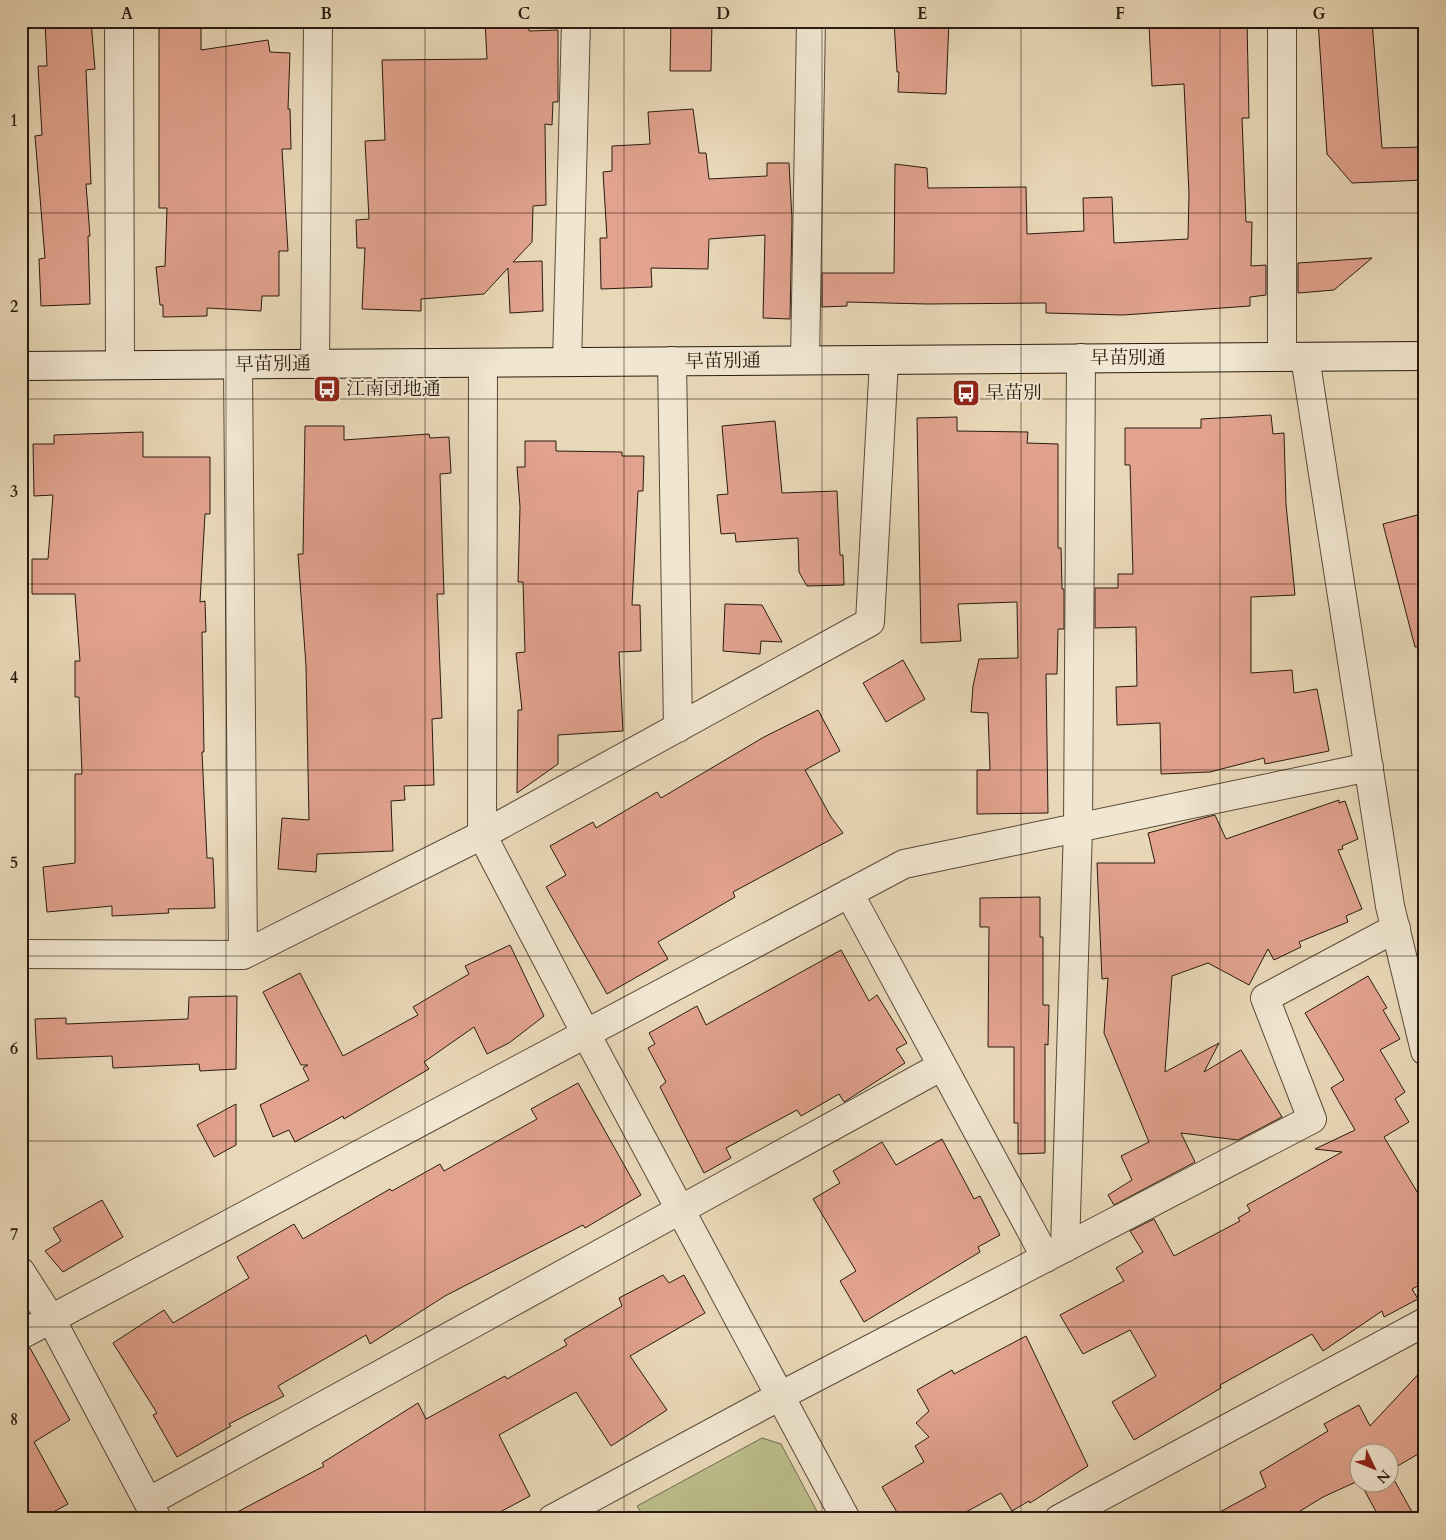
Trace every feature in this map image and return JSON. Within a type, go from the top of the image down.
[{"type":"street","points":[[119,21],[120,365]]},
{"type":"street","points":[[315,364],[318,21]]},
{"type":"street","points":[[567,362],[576,21]]},
{"type":"street","points":[[805,360],[811,21]]},
{"type":"street","points":[[1282,21],[1294,357],[1369,767],[1396,928],[1425,1051]]},
{"type":"street","name":"早苗別通","points":[[21,366],[1425,356]]},
{"type":"street","points":[[1055,1253],[1078,828],[1081,358]]},
{"type":"street","points":[[21,954],[243,955],[482,835],[870,622],[884,360]]},
{"type":"street","points":[[672,362],[678,728]]},
{"type":"street","points":[[483,363],[482,835],[586,1034],[846,1519]]},
{"type":"street","points":[[238,365],[243,955]]},
{"type":"street","points":[[21,1335],[904,864],[1369,767]]},
{"type":"street","points":[[849,893],[942,1066],[1055,1253]]},
{"type":"street","points":[[552,1519],[780,1396],[1312,1119],[1266,998],[1396,928]]},
{"type":"street","points":[[21,1272],[51,1319],[153,1510],[680,1210],[942,1066]]},
{"type":"street","points":[[1059,1519],[1425,1322]]},
{"type":"green space","points":[[762,1438],[781,1444],[821,1519],[645,1519],[637,1506]]},
{"type":"building","points":[[45,21],[91,21],[95,69],[86,70],[91,184],[86,184],[90,236],[88,236],[90,304],[41,306],[39,259],[45,258],[35,136],[42,135],[38,66],[47,66]]},
{"type":"building","points":[[485,21],[529,21],[529,31],[558,30],[558,102],[553,102],[552,125],[545,124],[546,205],[533,206],[532,242],[513,262],[542,261],[543,311],[510,313],[508,268],[484,294],[421,299],[421,311],[362,309],[365,248],[357,248],[356,220],[369,219],[365,141],[385,140],[382,60],[487,59]]},
{"type":"building","points":[[671,21],[712,21],[711,71],[670,71]]},
{"type":"building","points":[[894,21],[949,21],[946,94],[898,92],[899,72],[897,72]]},
{"type":"building","points":[[1247,21],[1249,118],[1242,118],[1246,222],[1252,222],[1251,266],[1266,265],[1266,295],[1250,297],[1250,306],[1123,315],[1046,313],[1046,303],[927,304],[847,302],[847,306],[822,307],[822,273],[894,273],[895,164],[927,168],[928,188],[1026,187],[1027,234],[1084,231],[1083,198],[1112,197],[1114,243],[1188,239],[1189,194],[1184,84],[1152,86],[1149,25]]},
{"type":"building","points":[[1318,21],[1372,21],[1382,148],[1425,147],[1425,180],[1352,183],[1327,154]]},
{"type":"building","points":[[201,22],[201,50],[268,40],[270,52],[290,53],[288,109],[290,109],[291,149],[282,149],[288,251],[279,251],[279,296],[262,296],[261,311],[207,308],[207,316],[163,317],[163,305],[160,305],[156,267],[165,266],[167,208],[159,208],[159,23]]},
{"type":"building","points":[[693,109],[699,153],[706,153],[709,179],[767,176],[767,163],[789,163],[792,219],[790,319],[763,318],[765,235],[709,239],[708,269],[651,268],[652,287],[601,289],[600,238],[607,238],[603,172],[612,171],[612,146],[650,144],[648,112]]},
{"type":"building","points":[[1372,258],[1334,290],[1298,293],[1298,263]]},
{"type":"building","points":[[1271,415],[1273,434],[1284,433],[1286,504],[1295,595],[1251,597],[1251,673],[1292,670],[1294,693],[1317,689],[1329,751],[1265,764],[1264,758],[1210,772],[1161,774],[1160,723],[1117,725],[1116,687],[1137,686],[1136,627],[1095,628],[1095,588],[1118,588],[1118,574],[1133,574],[1130,465],[1125,465],[1125,428],[1201,428],[1201,419]]},
{"type":"building","points":[[957,417],[957,431],[1028,432],[1027,443],[1058,444],[1058,548],[1061,548],[1064,629],[1058,629],[1057,674],[1046,674],[1048,813],[977,814],[977,770],[990,770],[988,713],[971,712],[973,686],[979,659],[1018,658],[1017,602],[958,604],[961,641],[921,643],[917,418]]},
{"type":"building","points":[[775,421],[782,493],[837,491],[840,555],[843,555],[844,585],[807,586],[799,572],[798,538],[736,542],[735,533],[721,534],[717,495],[728,494],[722,426]]},
{"type":"building","points":[[305,426],[344,426],[344,440],[429,434],[430,438],[449,437],[451,473],[440,474],[444,594],[437,594],[442,718],[432,719],[434,785],[404,786],[405,800],[391,801],[393,851],[317,854],[316,872],[278,869],[282,818],[309,820],[306,666],[298,554],[303,554]]},
{"type":"building","points":[[143,432],[143,457],[210,457],[210,514],[205,514],[200,602],[205,601],[206,632],[202,632],[204,752],[202,752],[207,858],[213,858],[215,908],[168,909],[169,913],[112,916],[112,906],[47,912],[43,867],[75,863],[75,774],[82,774],[79,697],[75,697],[75,661],[80,661],[75,594],[32,594],[32,559],[48,559],[53,495],[34,496],[33,444],[54,444],[54,435]]},
{"type":"building","points":[[525,441],[556,441],[556,451],[622,452],[622,456],[644,456],[643,491],[638,491],[632,605],[640,605],[641,651],[619,652],[623,731],[558,735],[558,764],[517,793],[518,710],[522,710],[516,653],[525,652],[523,582],[518,582],[520,507],[517,467],[525,467]]},
{"type":"building","points":[[1425,513],[1425,646],[1415,647],[1383,524]]},
{"type":"building","points":[[725,604],[762,605],[782,642],[761,641],[760,654],[723,651]]},
{"type":"building","points":[[903,660],[925,699],[886,722],[863,683]]},
{"type":"building","points":[[818,710],[840,751],[805,770],[831,817],[843,833],[733,892],[735,897],[658,942],[668,959],[607,994],[546,887],[566,875],[550,846],[593,822],[596,828],[657,792],[661,798],[764,737]]},
{"type":"building","points":[[1339,800],[1339,803],[1345,801],[1358,839],[1342,846],[1343,849],[1338,850],[1362,909],[1346,916],[1348,922],[1299,942],[1301,947],[1274,960],[1268,949],[1249,985],[1208,963],[1172,976],[1165,1072],[1219,1043],[1204,1072],[1241,1050],[1282,1117],[1238,1140],[1181,1133],[1195,1162],[1114,1205],[1108,1195],[1132,1180],[1121,1156],[1149,1142],[1104,1033],[1108,978],[1102,979],[1097,863],[1155,863],[1148,833],[1207,817],[1215,815],[1226,839]]},
{"type":"building","points":[[1040,897],[1040,937],[1043,937],[1043,1005],[1049,1005],[1048,1045],[1045,1044],[1045,1153],[1018,1154],[1018,1123],[1014,1123],[1014,1047],[988,1047],[989,927],[980,927],[980,898]]},
{"type":"building","points":[[510,945],[544,1016],[509,1043],[487,1054],[474,1027],[424,1062],[429,1069],[344,1119],[343,1116],[295,1142],[289,1130],[273,1137],[260,1105],[309,1080],[303,1068],[308,1065],[301,1065],[263,992],[300,973],[343,1056],[418,1015],[413,1007],[469,974],[465,966]]},
{"type":"building","points":[[841,950],[869,1001],[877,995],[907,1043],[896,1049],[905,1063],[844,1102],[839,1094],[801,1116],[797,1110],[726,1148],[731,1158],[704,1173],[660,1087],[666,1082],[648,1048],[655,1044],[649,1033],[697,1006],[706,1025]]},
{"type":"building","points":[[1368,976],[1387,1008],[1383,1010],[1400,1039],[1380,1050],[1405,1092],[1395,1099],[1409,1122],[1384,1137],[1425,1205],[1425,1282],[1412,1289],[1418,1299],[1384,1317],[1382,1311],[1323,1351],[1312,1334],[1220,1385],[1221,1388],[1134,1440],[1112,1402],[1156,1376],[1130,1330],[1083,1354],[1060,1315],[1124,1281],[1116,1268],[1143,1252],[1130,1231],[1154,1219],[1174,1256],[1240,1221],[1238,1218],[1250,1211],[1247,1205],[1342,1152],[1315,1149],[1355,1130],[1331,1088],[1344,1080],[1305,1013]]},
{"type":"building","points":[[237,996],[236,1069],[200,1071],[199,1064],[113,1068],[112,1056],[37,1059],[35,1019],[66,1018],[66,1024],[188,1019],[189,997]]},
{"type":"building","points":[[578,1083],[641,1195],[585,1228],[583,1225],[445,1296],[370,1344],[366,1335],[278,1386],[284,1396],[229,1424],[231,1426],[177,1457],[153,1415],[157,1413],[113,1343],[164,1310],[173,1323],[249,1278],[237,1257],[294,1224],[303,1239],[390,1189],[392,1191],[440,1164],[444,1171],[537,1119],[531,1109]]},
{"type":"building","points":[[236,1104],[236,1145],[214,1157],[197,1125]]},
{"type":"building","points":[[942,1139],[974,1199],[980,1196],[1000,1235],[978,1247],[980,1252],[864,1322],[840,1281],[856,1271],[813,1199],[840,1183],[833,1171],[882,1142],[896,1165]]},
{"type":"building","points":[[102,1200],[123,1237],[63,1272],[45,1251],[61,1241],[53,1228]]},
{"type":"building","points":[[663,1275],[669,1283],[684,1275],[705,1313],[630,1356],[667,1410],[611,1446],[576,1392],[499,1435],[530,1496],[487,1519],[224,1519],[324,1466],[322,1463],[418,1403],[426,1419],[505,1376],[507,1379],[567,1345],[564,1340],[622,1306],[619,1298]]},
{"type":"building","points":[[1026,1336],[1088,1466],[1030,1503],[1029,1501],[1012,1511],[1001,1493],[953,1519],[901,1519],[882,1487],[924,1462],[915,1446],[929,1437],[916,1423],[929,1411],[917,1390],[952,1370],[954,1374]]},
{"type":"building","points":[[30,1348],[70,1420],[34,1442],[68,1504],[40,1519],[21,1519],[21,1350]]},
{"type":"building","points":[[1425,1367],[1425,1450],[1398,1466],[1398,1442],[1348,1442],[1348,1486],[1323,1497],[1287,1519],[1207,1519],[1266,1487],[1260,1472],[1328,1431],[1324,1424],[1359,1405],[1370,1426]]},
{"type":"building","points":[[1398,1487],[1416,1519],[1380,1519],[1365,1492],[1398,1492]]},
{"type":"place","name":"江南団地通","points":[[327,389]]},
{"type":"place","name":"早苗別","points":[[966,393]]}]
